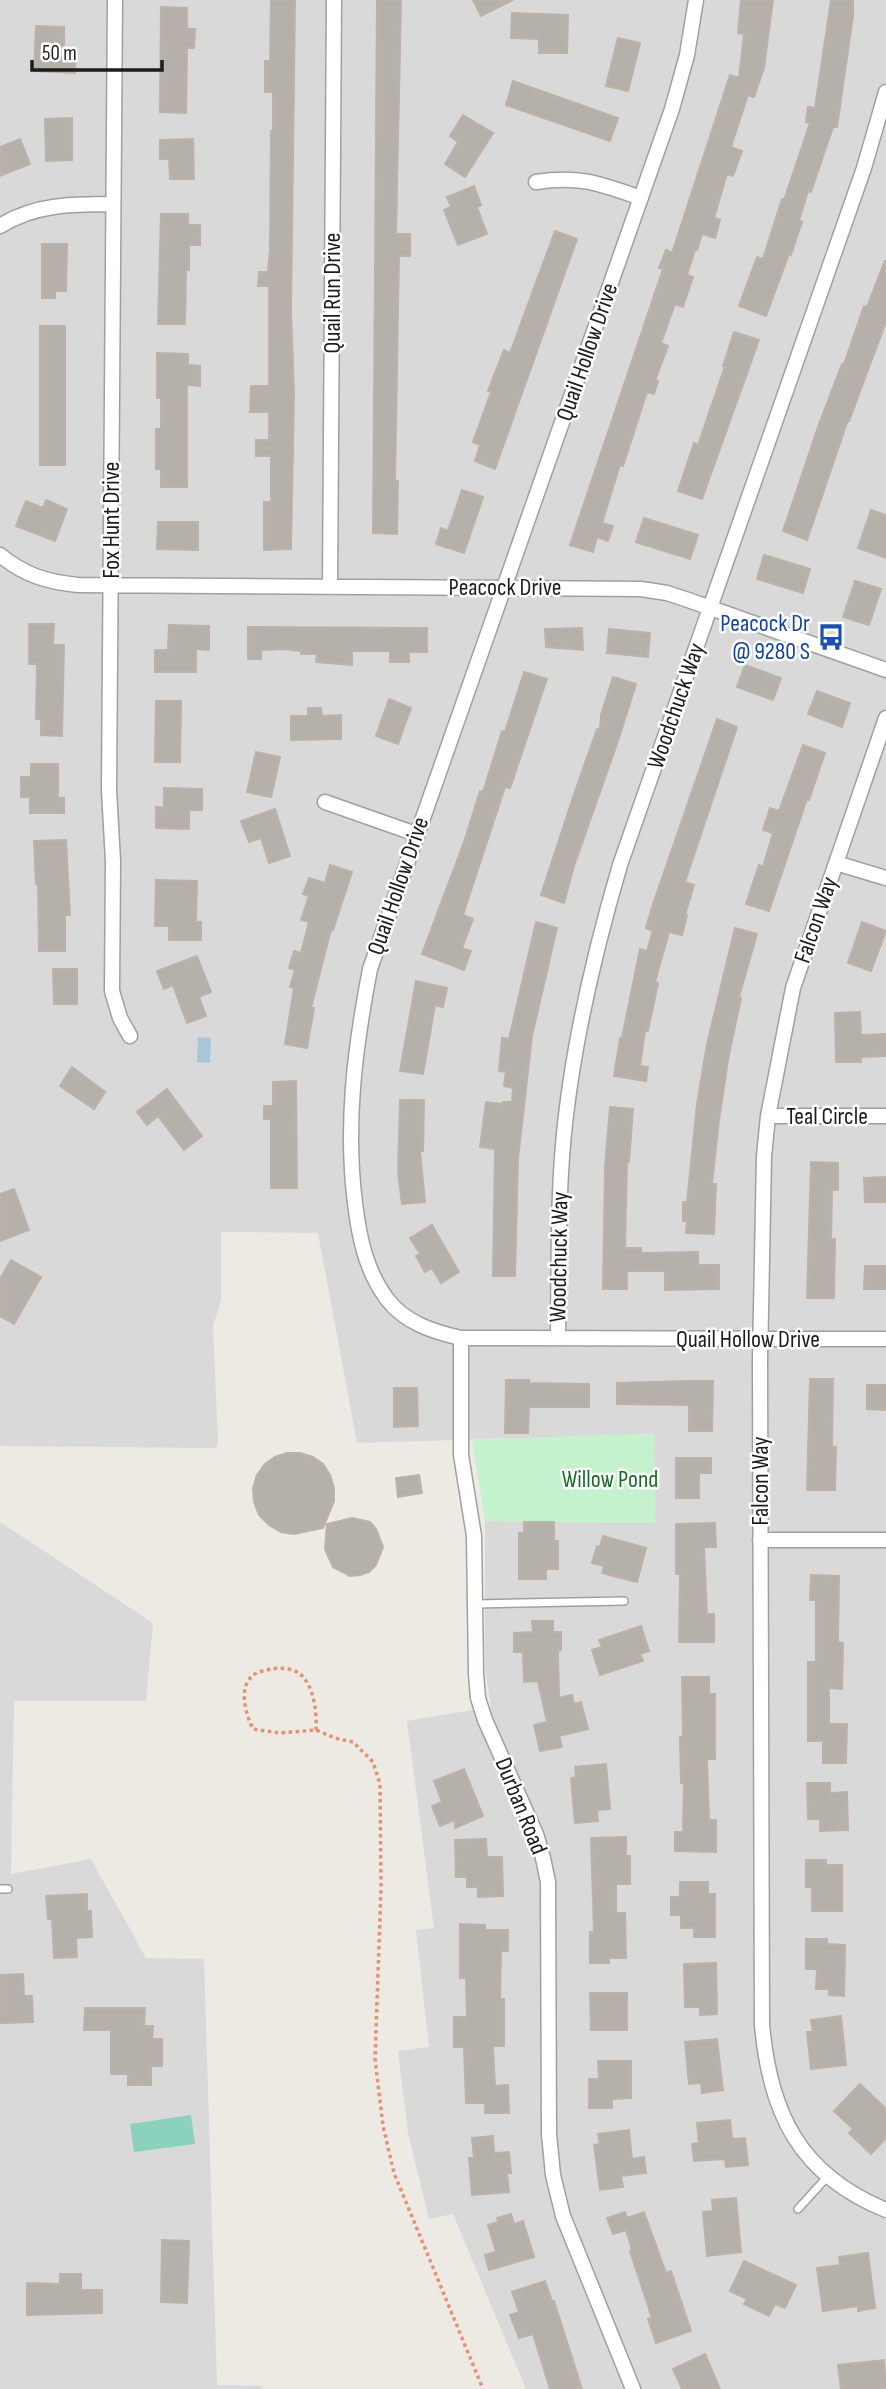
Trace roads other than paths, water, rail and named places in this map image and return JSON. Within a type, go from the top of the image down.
[{"type":"street","name":"Fox Hunt Drive","points":[[114,0],[109,790],[113,861],[112,990],[120,1018],[130,1036]]},
{"type":"street","name":"Quail Run Drive","points":[[330,586],[334,0]]},
{"type":"street","name":"Quail Hollow Drive","points":[[696,0],[687,55],[672,109],[416,834],[368,981],[353,1068],[351,1167],[361,1237],[372,1276],[388,1301],[410,1320],[435,1332],[461,1338],[886,1339]]},
{"type":"street","name":"Woodchuck Way","points":[[558,1338],[559,1223],[565,1127],[587,991],[601,928],[864,168],[886,92]]},
{"type":"street","points":[[536,182],[557,178],[585,179],[641,198]]},
{"type":"street","points":[[0,226],[42,208],[113,204]]},
{"type":"street","name":"Peacock Drive","points":[[0,555],[15,568],[43,579],[78,585],[641,589],[667,593],[886,670]]},
{"type":"street","name":"Falcon Way","points":[[886,718],[793,988],[768,1116],[762,1199],[760,1539],[762,2025],[765,2061],[773,2094],[787,2125],[805,2153],[828,2176],[854,2194],[886,2210]]},
{"type":"street","points":[[324,802],[416,834]]},
{"type":"street","points":[[836,863],[886,878]]},
{"type":"street","name":"Teal Circle","points":[[768,1116],[886,1116]]},
{"type":"street","name":"Durban Road","points":[[461,1338],[461,1455],[474,1536],[478,1698],[485,1720],[536,1835],[548,1882],[549,2134],[554,2175],[563,2216],[633,2389]]},
{"type":"street","points":[[760,1539],[886,1540]]},
{"type":"lane","points":[[475,1604],[624,1601]]},
{"type":"lane","points":[[798,2209],[828,2176]]},
{"type":"water","points":[[198,1037],[211,1038],[210,1063],[197,1062]]},
{"type":"place","name":"Peacock Dr @ 9280 S","points":[[831,637]]},
{"type":"park label","name":"Willow Pond","points":[[610,1479]]}]
